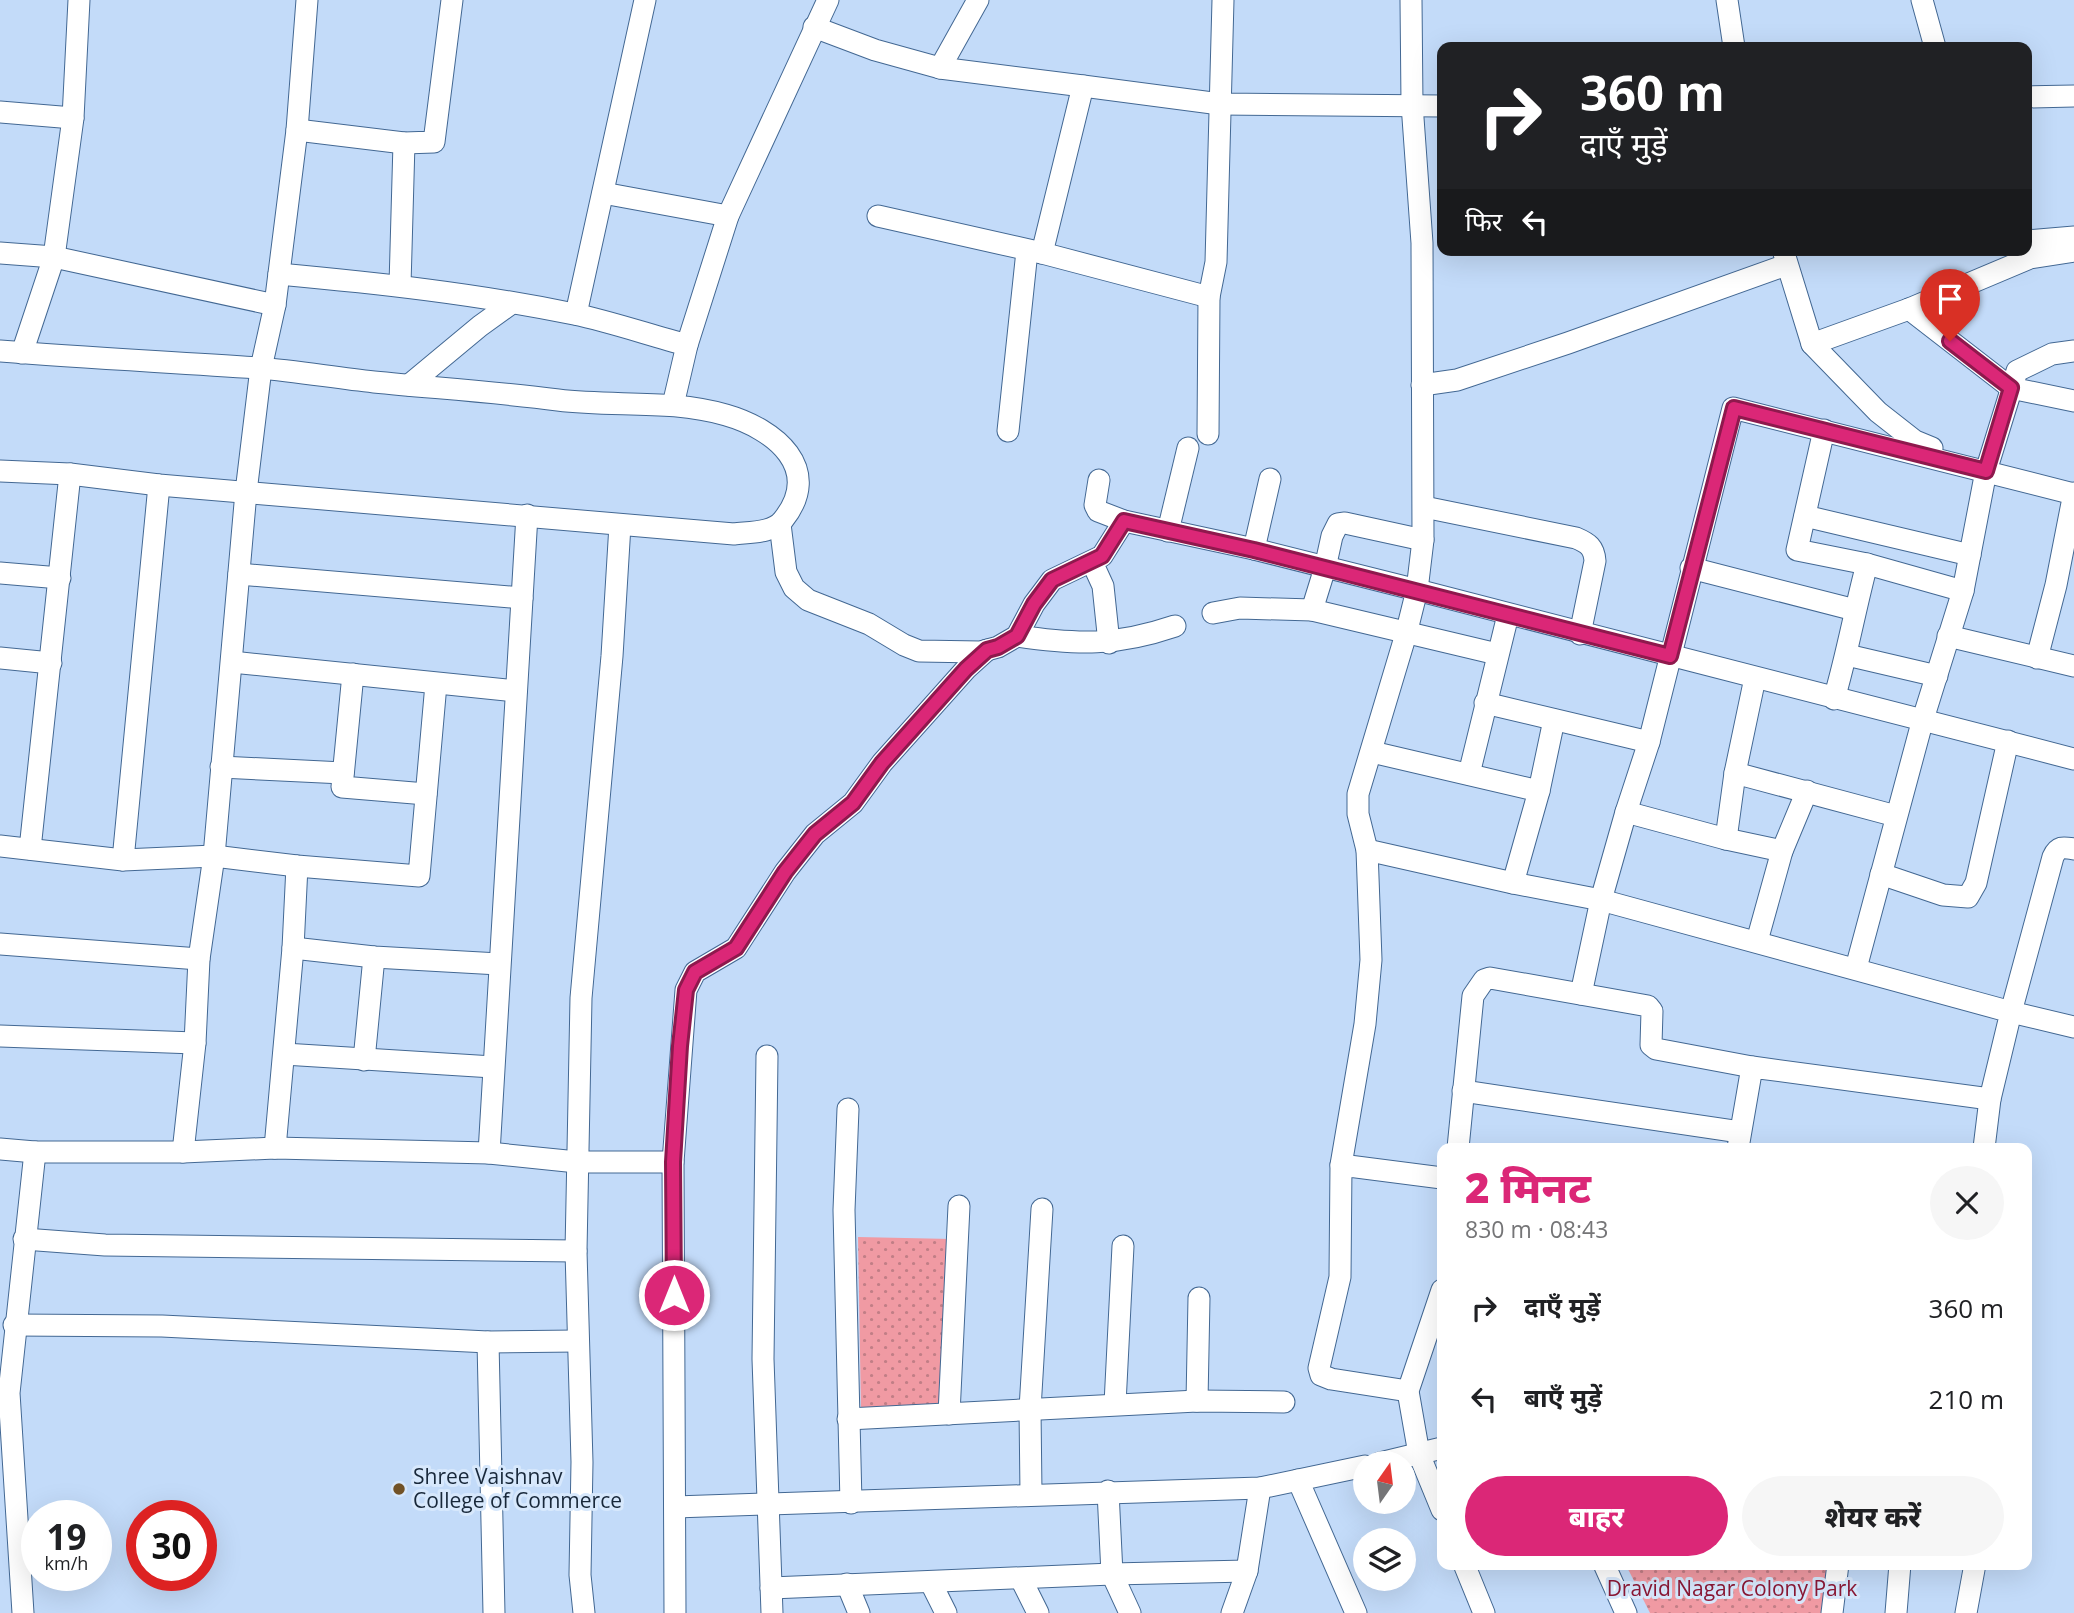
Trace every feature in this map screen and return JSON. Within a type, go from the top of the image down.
[{"type":"street","points":[[22,353],[54,257],[73,118],[79,0]]},
{"type":"street","points":[[183,1152],[195,1044],[199,959],[214,856],[246,492],[261,368],[275,305],[297,130],[307,0]]},
{"type":"street","points":[[297,130],[404,143],[434,142],[452,0]]},
{"type":"street","points":[[576,314],[645,0]]},
{"type":"street","points":[[673,405],[687,345],[728,216],[828,0]]},
{"type":"street","points":[[940,68],[978,0]]},
{"type":"street","points":[[1208,434],[1209,297],[1216,262],[1223,0]]},
{"type":"street","points":[[1408,1391],[1331,1379],[1321,1375],[1319,1368],[1340,1277],[1341,1165],[1365,1024],[1371,960],[1367,850],[1359,814],[1358,794],[1406,634],[1417,590],[1423,540],[1422,243],[1412,104],[1411,0]]},
{"type":"street","points":[[1727,0],[1733,42]]},
{"type":"street","points":[[1922,0],[1934,42]]},
{"type":"street","points":[[814,27],[875,50],[940,68],[1220,104],[1437,106]]},
{"type":"street","points":[[1008,431],[1035,252],[1083,86]]},
{"type":"street","points":[[2032,97],[2074,96]]},
{"type":"street","points":[[0,112],[73,118]]},
{"type":"street","points":[[400,285],[404,143]]},
{"type":"street","points":[[603,194],[728,216]]},
{"type":"street","points":[[878,216],[1035,252],[1209,297]]},
{"type":"street","points":[[2032,241],[2074,237]]},
{"type":"street","points":[[1812,344],[1909,309],[2001,259],[2030,258],[2074,251]]},
{"type":"street","points":[[0,253],[54,257],[275,305]]},
{"type":"street","points":[[1422,385],[1457,380],[1784,258],[1812,344],[1878,412],[1915,441],[1986,471]]},
{"type":"street","points":[[279,274],[400,285],[576,314],[687,345]]},
{"type":"street","points":[[409,385],[512,303]]},
{"type":"street","points":[[1909,309],[2011,388],[2074,401]]},
{"type":"street","points":[[0,351],[261,368],[561,400],[673,405],[727,415],[769,435],[793,457],[799,473],[799,489],[793,508],[780,524],[765,530],[734,534],[159,485],[70,474],[0,471]]},
{"type":"street","points":[[1856,968],[1923,719],[1963,591],[1986,471],[2017,371],[2052,354],[2074,351]]},
{"type":"street","points":[[1581,994],[1601,900],[1649,742],[1691,568],[1734,408],[2074,494],[2065,587],[2038,658]]},
{"type":"street","points":[[1824,430],[1797,550],[1867,564],[1963,591]]},
{"type":"street","points":[[1168,531],[1188,448]]},
{"type":"street","points":[[30,849],[70,474]]},
{"type":"street","points":[[1254,550],[1270,479]]},
{"type":"street","points":[[1099,480],[1095,505],[1098,511],[1120,529],[1168,531],[1254,550],[2074,759]]},
{"type":"street","points":[[123,860],[159,485]]},
{"type":"street","points":[[1424,507],[1587,542],[1594,551],[1595,561],[1580,634]]},
{"type":"street","points":[[489,1153],[527,515]]},
{"type":"street","points":[[1805,516],[1970,555]]},
{"type":"street","points":[[1312,610],[1332,536],[1338,524],[1345,523],[1423,540]]},
{"type":"street","points":[[780,524],[786,572],[794,588],[808,600],[869,624],[919,651],[980,652],[998,647],[1017,636],[1034,604],[1052,580],[1097,559],[1120,529]]},
{"type":"street","points":[[584,1613],[580,1575],[582,1462],[576,1251],[581,999],[612,656],[620,525]]},
{"type":"street","points":[[1097,559],[1103,586],[1109,643]]},
{"type":"street","points":[[1834,699],[1847,655],[1867,564]]},
{"type":"street","points":[[1691,568],[1855,610]]},
{"type":"street","points":[[0,573],[60,578]]},
{"type":"street","points":[[239,574],[522,598]]},
{"type":"street","points":[[1213,613],[1240,608],[1312,610],[1497,654]]},
{"type":"street","points":[[1469,774],[1508,615]]},
{"type":"street","points":[[1017,636],[1051,641],[1109,643],[1130,640],[1175,626]]},
{"type":"street","points":[[1948,636],[2074,666]]},
{"type":"street","points":[[675,1613],[673,1162],[686,990],[695,972],[736,948],[785,872],[815,834],[853,803],[882,763],[966,669],[987,650]]},
{"type":"street","points":[[1847,655],[1937,676]]},
{"type":"street","points":[[0,659],[51,663]]},
{"type":"street","points":[[232,662],[516,691]]},
{"type":"street","points":[[353,674],[342,787],[426,794]]},
{"type":"street","points":[[1726,839],[1735,773],[1755,678]]},
{"type":"street","points":[[0,846],[123,860],[214,856],[419,876],[436,684]]},
{"type":"street","points":[[1485,703],[1649,742]]},
{"type":"street","points":[[1513,883],[1539,791],[1554,720]]},
{"type":"street","points":[[1881,874],[1943,895],[1968,897],[1976,883],[2008,741]]},
{"type":"street","points":[[1372,752],[1539,791]]},
{"type":"street","points":[[221,767],[343,773]]},
{"type":"street","points":[[1735,773],[1896,816]]},
{"type":"street","points":[[1757,942],[1782,851],[1807,791]]},
{"type":"street","points":[[1626,811],[1726,839],[1782,851]]},
{"type":"street","points":[[1985,1143],[1990,1099],[2053,857],[2056,850],[2063,847],[2074,849]]},
{"type":"street","points":[[1367,850],[1601,900],[2074,1027]]},
{"type":"street","points":[[275,1148],[285,1054],[297,866]]},
{"type":"street","points":[[0,944],[199,959]]},
{"type":"street","points":[[293,948],[374,957],[499,964]]},
{"type":"street","points":[[364,1060],[374,957]]},
{"type":"street","points":[[1458,1143],[1473,996],[1484,980],[1490,978],[1648,1006],[1652,1011],[1650,1040],[1656,1049],[1752,1067],[1990,1099]]},
{"type":"street","points":[[0,1036],[195,1044]]},
{"type":"street","points":[[285,1054],[493,1067]]},
{"type":"street","points":[[767,1056],[763,1359],[772,1613]]},
{"type":"street","points":[[1463,1091],[1739,1140],[1752,1067]]},
{"type":"street","points":[[848,1109],[844,1210],[851,1503]]},
{"type":"street","points":[[0,1149],[35,1153],[275,1148],[489,1153],[577,1162],[673,1162]]},
{"type":"street","points":[[23,1613],[4,1393],[35,1153]]},
{"type":"street","points":[[1341,1165],[1437,1177]]},
{"type":"street","points":[[949,1414],[959,1206]]},
{"type":"street","points":[[1031,1494],[1030,1409],[1042,1209]]},
{"type":"street","points":[[24,1239],[104,1245],[576,1251]]},
{"type":"street","points":[[1115,1404],[1123,1246]]},
{"type":"street","points":[[1197,1401],[1199,1297]]},
{"type":"street","points":[[1437,1305],[1408,1391],[1419,1454],[1437,1498]]},
{"type":"street","points":[[14,1325],[162,1326],[488,1342],[578,1341]]},
{"type":"street","points":[[488,1342],[494,1613]]},
{"type":"street","points":[[848,1419],[1115,1404],[1284,1402]]},
{"type":"street","points":[[1416,1455],[1437,1449]]},
{"type":"street","points":[[675,1507],[1260,1488],[1353,1469]]},
{"type":"street","points":[[1298,1480],[1356,1613]]},
{"type":"street","points":[[1232,1613],[1247,1571],[1260,1488]]},
{"type":"street","points":[[1108,1491],[1112,1574],[1130,1613]]},
{"type":"street","points":[[1466,1570],[1484,1613]]},
{"type":"street","points":[[1607,1570],[1626,1613]]},
{"type":"street","points":[[1832,1613],[1837,1570]]},
{"type":"street","points":[[1896,1613],[1899,1570]]},
{"type":"street","points":[[1966,1613],[1974,1570]]},
{"type":"street","points":[[771,1588],[1247,1571]]},
{"type":"street","points":[[1021,1579],[1038,1613]]},
{"type":"street","points":[[931,1583],[946,1613]]},
{"type":"street","points":[[847,1584],[859,1613]]},
{"type":"green space","points":[[858,1237],[952,1239],[944,1412],[861,1411]]},
{"type":"green space","name":"Dravid Nagar Colony Park","points":[[1628,1570],[1828,1570],[1822,1613],[1650,1613]]},
{"type":"place","name":"Shree Vaishnav College of Commerce","points":[[399,1489]]},
{"type":"route","points":[[674,1295],[673,1162],[680,1046],[686,990],[695,972],[736,948],[785,872],[815,834],[853,803],[882,763],[966,669],[987,650],[1017,636],[1034,604],[1052,580],[1102,556],[1116,538],[1124,521],[1417,590],[1670,656],[1734,408],[1986,471],[2011,388],[1950,341]]}]
